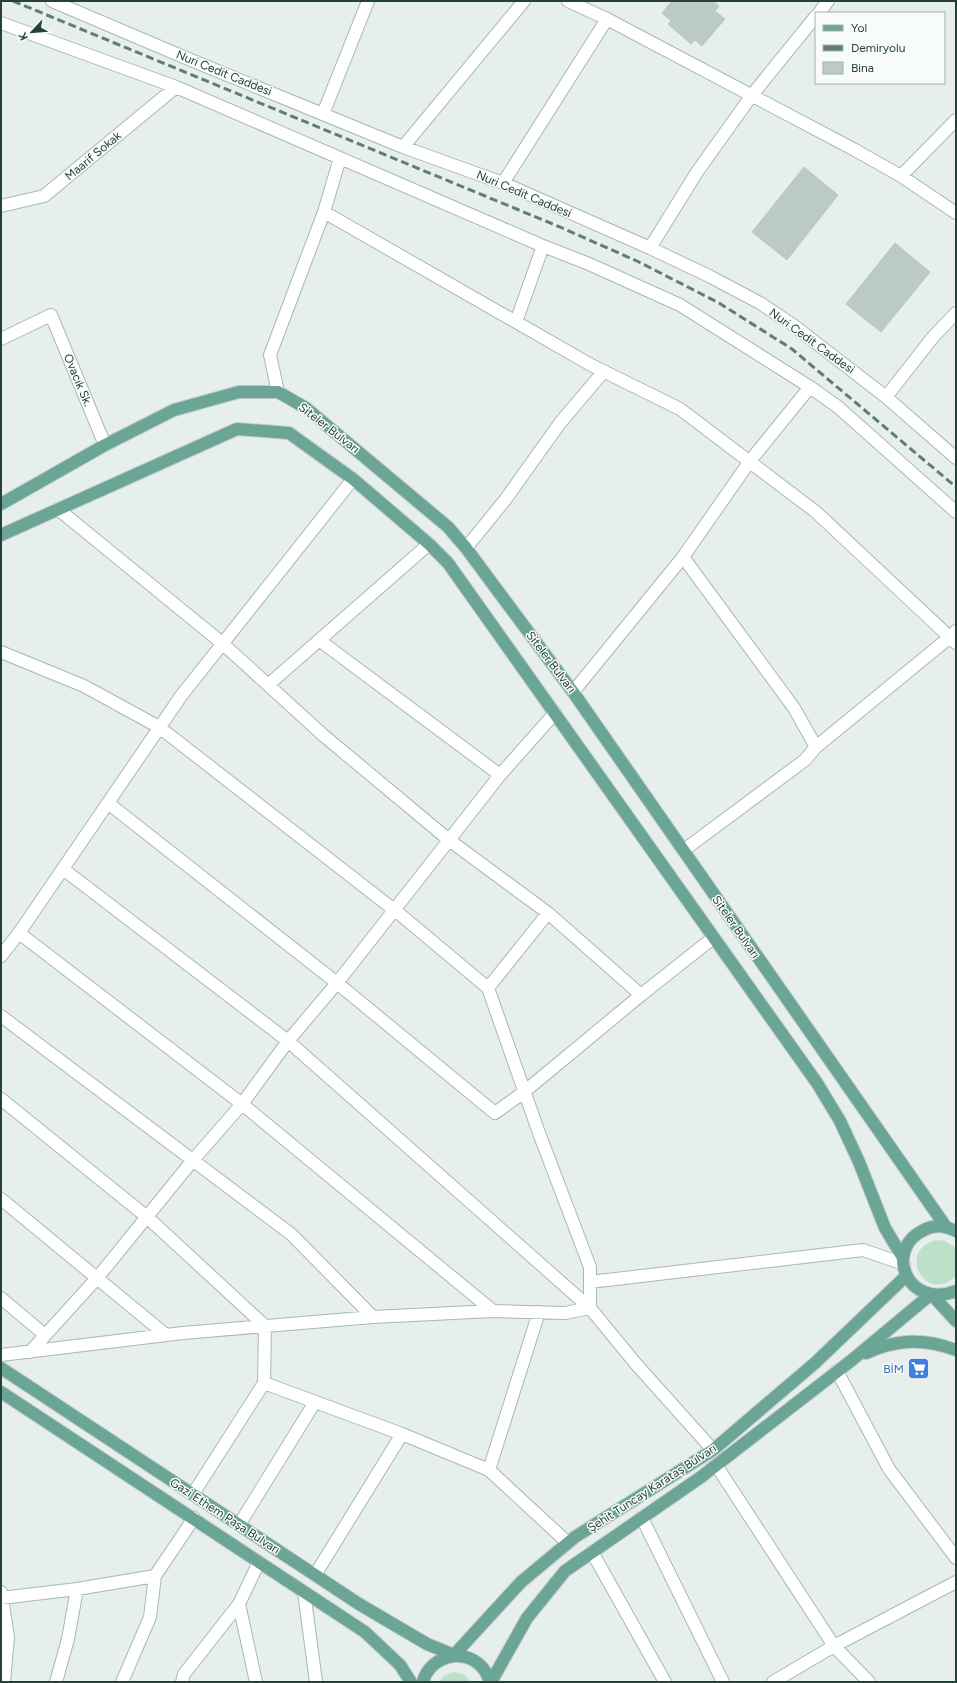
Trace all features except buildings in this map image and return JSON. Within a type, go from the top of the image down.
[{"type":"main road","name":"Siteler Bulvarı","points":[[1,504],[105,445],[174,410],[239,392],[278,392],[306,408],[448,527],[466,548],[573,692],[952,1227]]},
{"type":"main road","name":"Siteler Bulvarı","points":[[1,535],[237,429],[289,433],[353,479],[429,544],[448,563],[817,1083],[840,1121],[859,1162],[885,1228],[913,1285],[922,1292],[932,1295],[956,1321]]},
{"type":"main road","points":[[904,1266],[905,1250],[911,1239],[919,1232],[929,1227],[952,1227]]},
{"type":"main road","name":"Şehit Tuncay Karataş Bulvarı","points":[[454,1655],[521,1582],[568,1543],[713,1450],[815,1363],[904,1266]]},
{"type":"main road","points":[[932,1295],[945,1296],[956,1292]]},
{"type":"main road","name":"Şehit Tuncay Karataş Bulvarı","points":[[490,1682],[527,1618],[565,1571],[716,1465],[852,1360],[932,1295]]},
{"type":"main road","points":[[852,1360],[884,1345],[908,1342],[932,1342],[956,1350]]},
{"type":"main road","name":"Gazi Ethem Paşa Bulvarı","points":[[1,1368],[359,1604],[427,1644],[454,1655],[464,1656],[473,1660],[481,1666],[490,1682]]},
{"type":"main road","name":"Gazi Ethem Paşa Bulvarı","points":[[1,1392],[365,1632],[400,1665],[411,1682]]},
{"type":"main road","points":[[423,1682],[428,1670],[435,1663],[454,1655]]},
{"type":"street","name":"Nuri Cedit Caddesi","points":[[52,1],[403,147],[503,184],[650,248],[710,276],[760,303],[793,325],[886,396],[956,458]]},
{"type":"street","points":[[323,114],[368,1]]},
{"type":"street","points":[[403,147],[524,1]]},
{"type":"street","points":[[819,12],[828,1]]},
{"type":"street","points":[[574,3],[752,95],[901,176],[956,213]]},
{"type":"street","points":[[650,248],[697,172],[752,95],[815,17]]},
{"type":"street","points":[[503,184],[607,19]]},
{"type":"street","points":[[1,23],[176,87],[680,305],[810,386],[838,407],[956,512]]},
{"type":"street","name":"Maarif Sokak","points":[[1,206],[44,196],[176,87]]},
{"type":"street","points":[[901,176],[956,120]]},
{"type":"street","points":[[278,392],[270,355],[324,212],[340,158]]},
{"type":"street","points":[[324,212],[604,371],[680,409],[816,512],[954,637],[816,747],[805,760],[684,850]]},
{"type":"street","points":[[516,322],[543,246]]},
{"type":"street","points":[[886,396],[933,337],[956,313]]},
{"type":"street","name":"Ovacık Sk.","points":[[1,339],[51,315],[105,445]]},
{"type":"street","points":[[466,548],[505,500],[560,423],[604,371]]},
{"type":"street","points":[[573,692],[682,557],[750,461],[810,386]]},
{"type":"street","points":[[1,956],[19,933],[159,727],[222,643],[353,479]]},
{"type":"street","points":[[58,509],[222,643],[329,740],[449,840],[548,913],[641,995]]},
{"type":"street","points":[[268,685],[429,544]]},
{"type":"street","points":[[682,557],[794,708],[816,747]]},
{"type":"street","points":[[319,640],[500,775]]},
{"type":"street","points":[[1,652],[84,686],[159,727],[394,910],[488,988],[524,1092],[590,1267],[590,1308]]},
{"type":"street","points":[[30,1352],[98,1278],[193,1160],[242,1104],[288,1041],[337,983],[500,775],[555,713]]},
{"type":"street","points":[[108,802],[337,983],[495,1113],[524,1092],[641,995],[713,938]]},
{"type":"street","points":[[63,869],[288,1041],[590,1308],[636,1364],[713,1450]]},
{"type":"street","points":[[488,988],[548,913]]},
{"type":"street","points":[[19,933],[242,1104],[493,1311]]},
{"type":"street","points":[[1,1016],[291,1234],[373,1317]]},
{"type":"street","points":[[1,1099],[147,1217],[265,1326],[264,1383],[193,1494]]},
{"type":"street","points":[[1,1199],[166,1335]]},
{"type":"street","points":[[590,1282],[863,1250],[904,1266]]},
{"type":"street","points":[[1,1298],[45,1335]]},
{"type":"street","points":[[1,1355],[166,1335],[373,1317],[493,1311],[565,1313],[590,1308]]},
{"type":"street","points":[[489,1470],[539,1312]]},
{"type":"street","points":[[837,1371],[890,1469],[956,1558]]},
{"type":"street","points":[[264,1383],[402,1434],[489,1470],[568,1543]]},
{"type":"street","points":[[239,1525],[315,1402]]},
{"type":"street","points":[[315,1575],[402,1434]]},
{"type":"street","points":[[716,1465],[834,1646],[869,1682]]},
{"type":"street","points":[[122,1682],[150,1617],[155,1576],[194,1518]]},
{"type":"street","points":[[642,1518],[723,1682]]},
{"type":"street","points":[[592,1552],[665,1682]]},
{"type":"street","points":[[182,1682],[184,1674],[239,1604],[259,1562]]},
{"type":"street","points":[[4,1682],[8,1637],[1,1596],[77,1589],[155,1576]]},
{"type":"street","points":[[773,1682],[834,1646],[956,1582]]},
{"type":"street","points":[[56,1682],[68,1639],[77,1589]]},
{"type":"street","points":[[304,1592],[316,1682]]},
{"type":"street","points":[[239,1604],[256,1682]]},
{"type":"green space","points":[[938,1240],[945,1241],[956,1248],[956,1276],[945,1283],[934,1284],[925,1280],[919,1272],[917,1263],[918,1253],[925,1245]]},
{"type":"green space","points":[[454,1672],[465,1675],[471,1682],[439,1682],[444,1676]]},
{"type":"railway","points":[[13,1],[560,227],[639,262],[719,303],[792,349],[956,487]]},
{"type":"place","name":"BİM","points":[[919,1369]]}]
